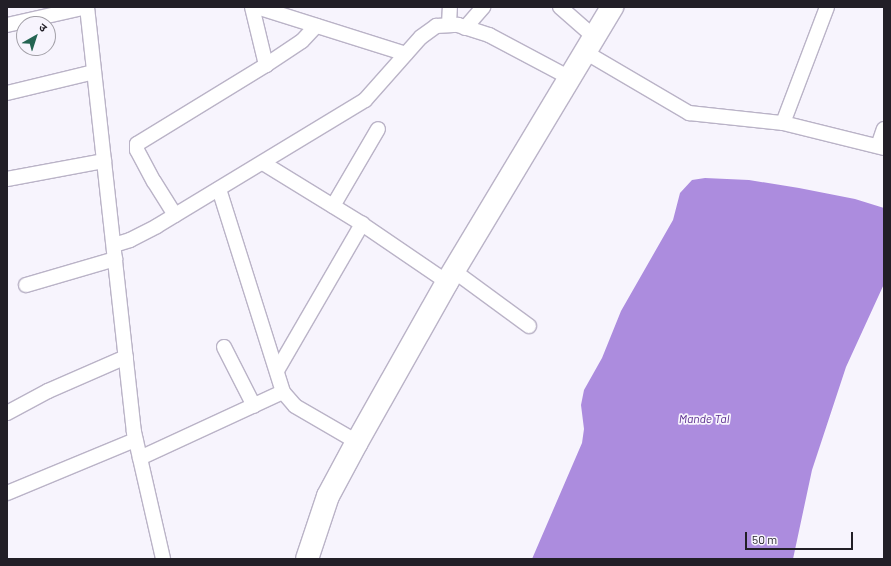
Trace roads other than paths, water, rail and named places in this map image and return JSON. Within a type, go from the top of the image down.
[{"type":"main road","points":[[306,559],[328,496],[357,442],[451,277],[612,7]]},
{"type":"street","points":[[7,25],[87,7],[135,440],[163,559]]},
{"type":"street","points":[[252,7],[266,65]]},
{"type":"street","points":[[257,7],[406,54]]},
{"type":"street","points":[[449,24],[450,7]]},
{"type":"street","points":[[465,28],[483,7]]},
{"type":"street","points":[[560,7],[589,44],[689,113],[783,124],[881,147],[884,129]]},
{"type":"street","points":[[783,124],[827,7]]},
{"type":"street","points":[[114,245],[130,240],[175,215],[365,100],[421,37],[436,26],[449,24],[489,35],[570,78]]},
{"type":"street","points":[[175,215],[154,182],[137,150],[137,144],[266,65],[302,41],[316,26]]},
{"type":"street","points":[[7,93],[94,72]]},
{"type":"street","points":[[333,206],[378,129]]},
{"type":"street","points":[[7,179],[104,161]]},
{"type":"street","points":[[263,163],[529,326]]},
{"type":"street","points":[[219,189],[278,369],[283,392],[295,406],[357,442]]},
{"type":"street","points":[[278,369],[362,224]]},
{"type":"street","points":[[26,285],[116,259]]},
{"type":"street","points":[[224,347],[254,406]]},
{"type":"street","points":[[7,413],[48,391],[126,357]]},
{"type":"street","points":[[140,458],[283,392]]},
{"type":"street","points":[[9,488],[135,440]]},
{"type":"water","name":"Mande Tal","points":[[705,178],[749,180],[799,188],[855,199],[884,208],[884,284],[846,367],[812,470],[793,559],[532,559],[582,443],[584,429],[581,405],[584,390],[602,358],[621,311],[673,220],[680,193],[692,180]]}]
